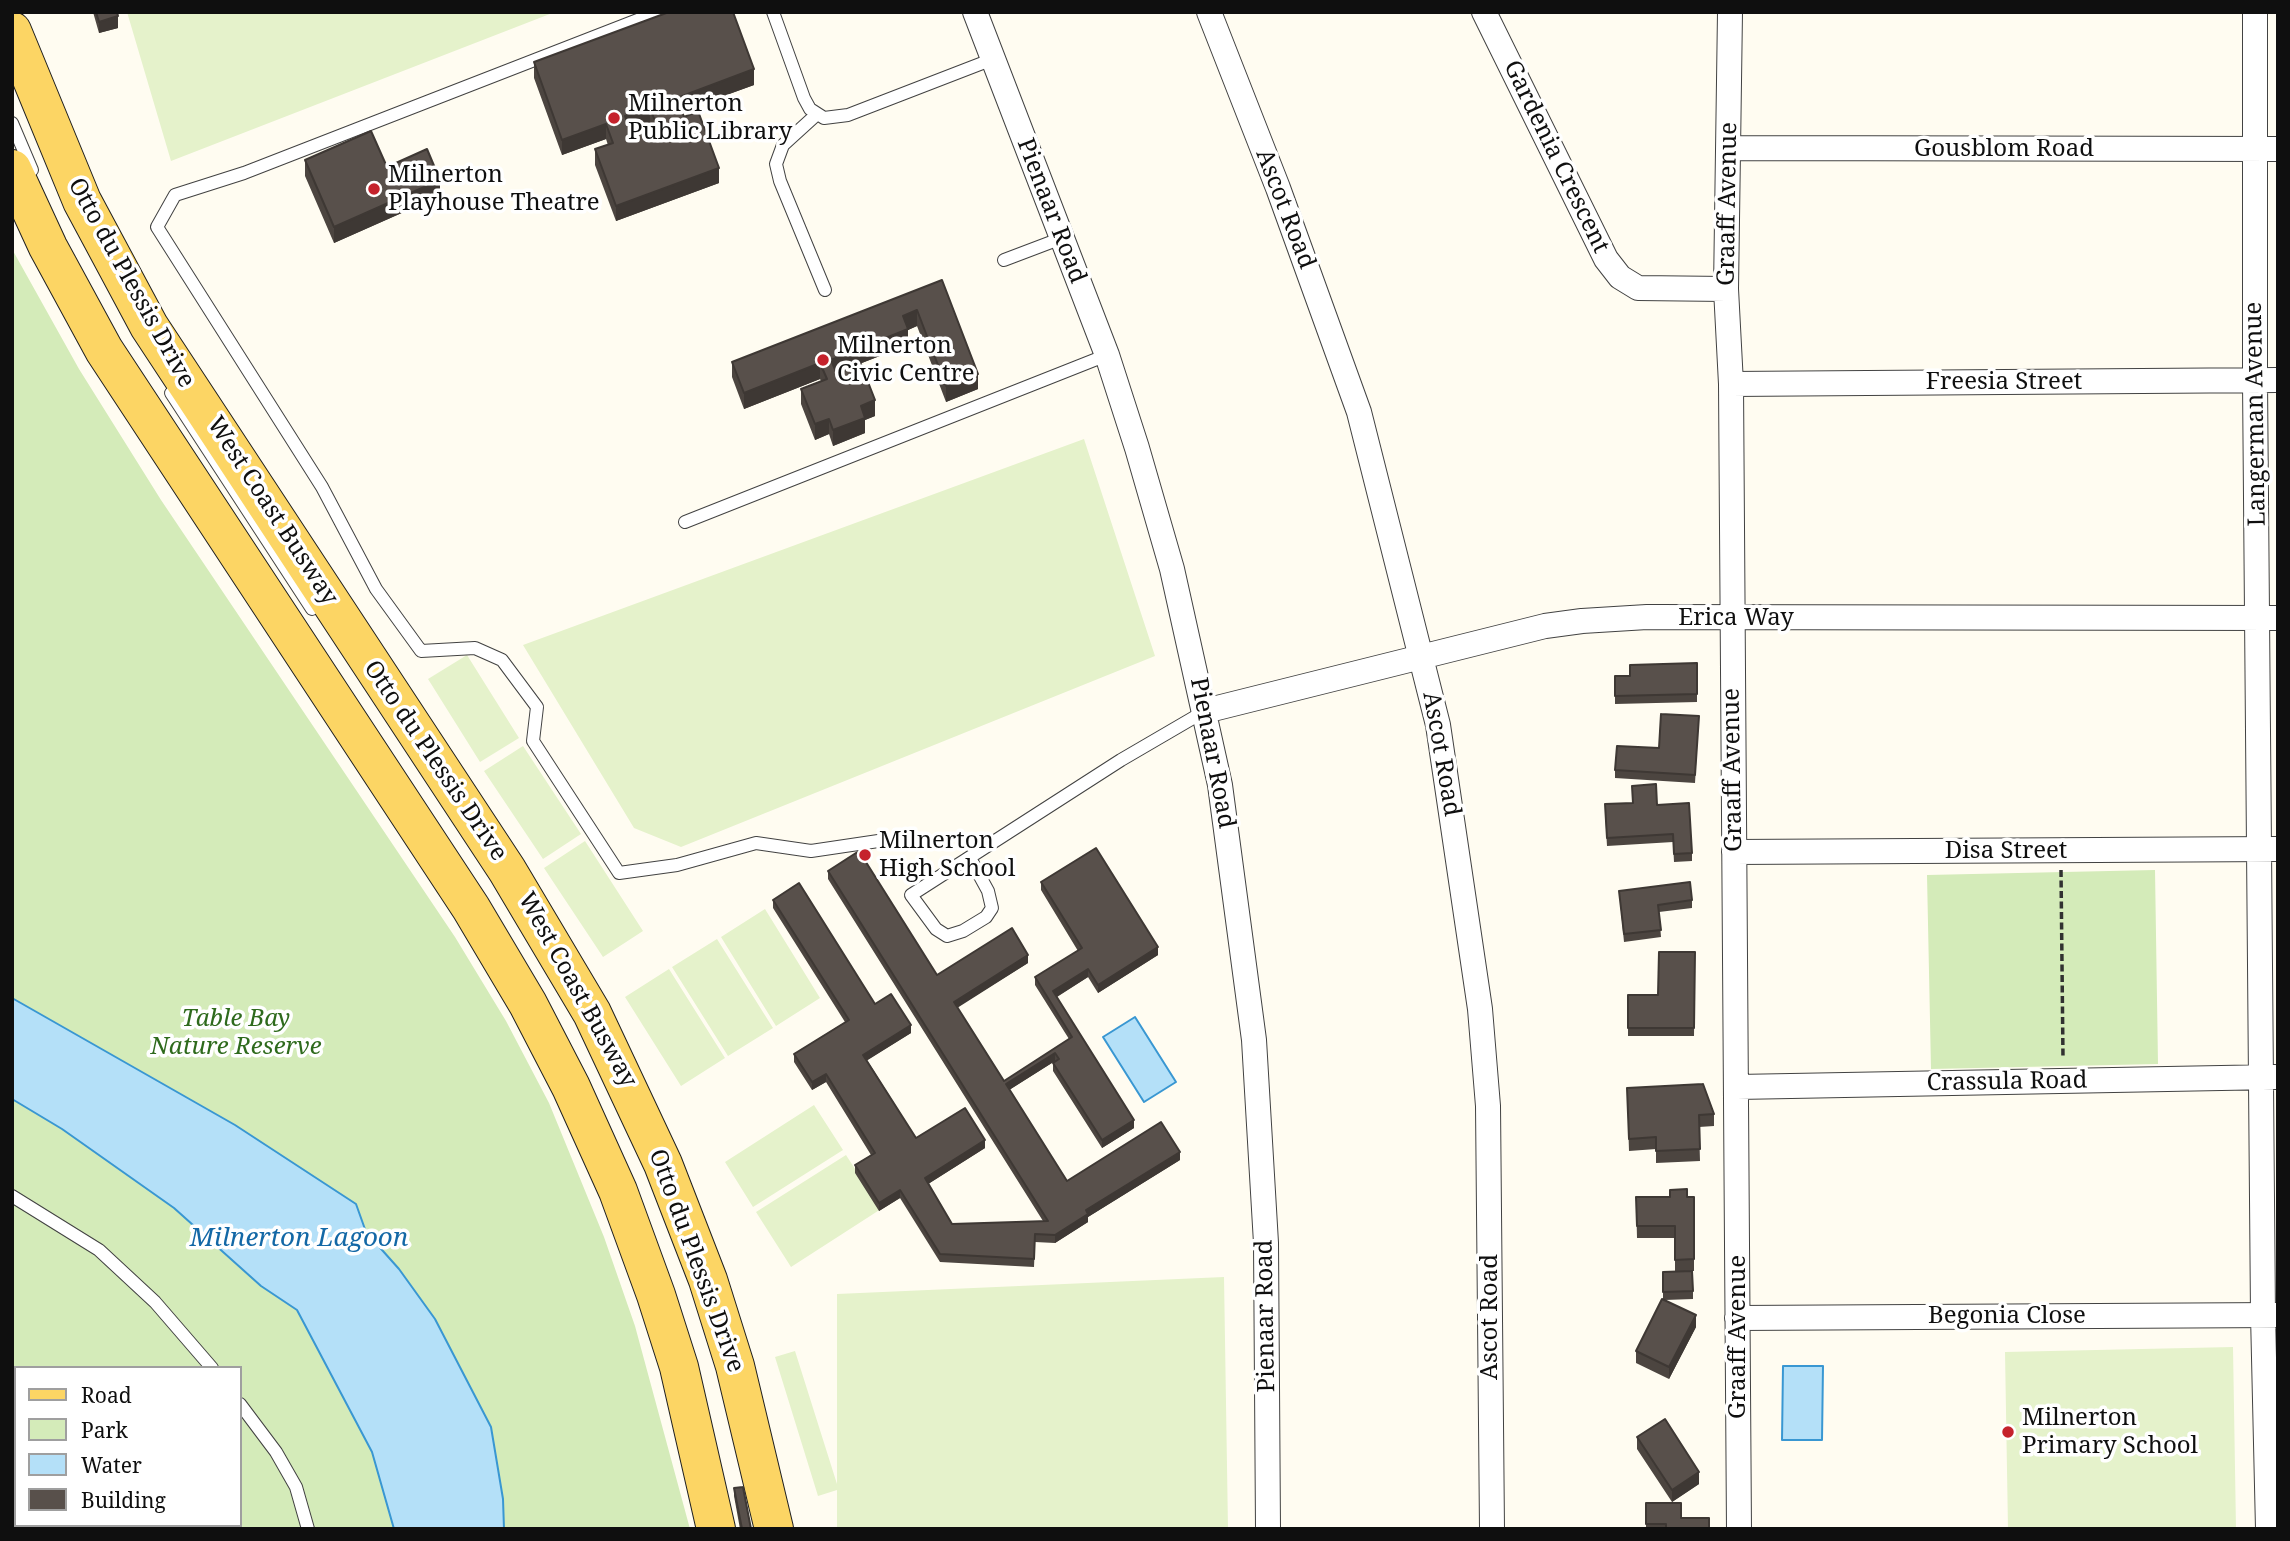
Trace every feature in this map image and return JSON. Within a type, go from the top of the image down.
[{"type":"main road","name":"Otto du Plessis Drive","points":[[12,31],[82,201],[149,326],[507,870],[592,1013],[636,1101],[708,1280],[738,1378],[774,1529]]},
{"type":"main road","name":"Otto du Plessis Drive","points":[[26,179],[54,258],[104,350],[471,908],[528,1004],[571,1087],[618,1191],[656,1295],[682,1379],[716,1529]]},
{"type":"street","name":"Pienaar Road","points":[[975,12],[1107,355],[1172,569],[1205,711],[1232,857],[1254,1040],[1266,1243],[1268,1529]]},
{"type":"street","name":"Ascot Road","points":[[1209,12],[1315,286],[1359,412],[1438,725],[1480,1009],[1488,1107],[1492,1529]]},
{"type":"street","name":"Gardenia Crescent","points":[[1485,12],[1606,259],[1620,277],[1638,288],[1727,289]]},
{"type":"street","name":"Graaff Avenue","points":[[1730,12],[1727,289],[1731,384],[1739,1529]]},
{"type":"street","name":"Langerman Avenue","points":[[2255,12],[2266,149],[2270,1315],[2268,1529]]},
{"type":"street","name":"Gousblom Road","points":[[1730,148],[2266,149]]},
{"type":"street","name":"Freesia Street","points":[[1731,384],[2266,381]]},
{"type":"street","name":"Erica Way","points":[[1205,711],[1545,626],[1582,621],[1731,618],[2268,618]]},
{"type":"street","name":"Disa Street","points":[[1734,852],[2269,849]]},
{"type":"street","name":"Crassula Road","points":[[1737,1087],[2269,1077]]},
{"type":"street","name":"Begonia Close","points":[[1737,1318],[2270,1315]]},
{"type":"lane","points":[[658,12],[244,173],[175,195],[157,228],[322,486],[376,589],[421,651],[475,648],[502,660],[537,706],[533,741],[619,873],[677,865],[756,843],[811,851],[885,840]]},
{"type":"lane","points":[[773,12],[804,98],[816,115],[834,118],[848,115],[993,59]]},
{"type":"lane","points":[[816,115],[783,145],[776,164],[825,290]]},
{"type":"lane","points":[[12,123],[26,179]]},
{"type":"lane","points":[[1004,260],[1062,238]]},
{"type":"lane","points":[[685,522],[1107,355]]},
{"type":"lane","name":"West Coast Busway","points":[[165,384],[317,616]]},
{"type":"lane","points":[[970,858],[988,891],[992,908],[986,917],[963,931],[947,936],[936,929],[911,895],[1121,760],[1205,711]]},
{"type":"lane","points":[[12,1196],[108,1258],[155,1302],[210,1366]]},
{"type":"lane","points":[[242,1407],[276,1452],[296,1487],[308,1529]]},
{"type":"path","points":[[2060,850],[2063,1081]]},
{"type":"green space","points":[[127,12],[555,12],[171,161]]},
{"type":"green space","name":"Table Bay Nature Reserve","points":[[12,249],[79,369],[161,500],[455,937],[506,1021],[549,1103],[604,1237],[635,1326],[690,1529],[12,1529]]},
{"type":"green space","points":[[1084,439],[1155,656],[681,847],[634,828],[523,645]]},
{"type":"green space","points":[[467,655],[519,738],[480,762],[428,679]]},
{"type":"green space","points":[[523,746],[581,834],[543,859],[484,771]]},
{"type":"green space","points":[[585,841],[643,931],[603,957],[544,868]]},
{"type":"green space","points":[[2155,870],[2158,1064],[1931,1069],[1927,875]]},
{"type":"green space","points":[[765,909],[820,998],[776,1026],[721,937]]},
{"type":"green space","points":[[717,939],[773,1028],[728,1056],[672,967]]},
{"type":"green space","points":[[669,969],[725,1058],[681,1086],[625,997]]},
{"type":"green space","points":[[814,1105],[843,1150],[753,1207],[725,1162]]},
{"type":"green space","points":[[846,1155],[881,1209],[791,1267],[756,1212]]},
{"type":"green space","points":[[1224,1277],[1228,1529],[837,1529],[837,1490],[818,1496],[775,1357],[795,1351],[837,1484],[837,1294]]},
{"type":"green space","points":[[2233,1347],[2236,1529],[2008,1529],[2005,1352]]},
{"type":"water","name":"Milnerton Lagoon","points":[[12,998],[235,1125],[356,1204],[366,1232],[399,1269],[435,1319],[491,1427],[503,1499],[504,1529],[394,1529],[372,1452],[297,1310],[261,1286],[174,1208],[62,1129],[12,1099]]},
{"type":"water","points":[[1135,1017],[1176,1082],[1144,1102],[1103,1037]]},
{"type":"water","points":[[1783,1366],[1823,1366],[1822,1440],[1782,1440]]},
{"type":"building","points":[[96,12],[117,12],[118,16],[99,22]]},
{"type":"building","name":"Milnerton Public Library","points":[[669,12],[733,12],[754,69],[677,98],[684,117],[698,111],[719,168],[616,206],[595,149],[613,143],[606,124],[562,140],[534,62]],"holes":[[[650,108],[657,126],[632,136],[625,116]]]},
{"type":"building","name":"Milnerton Playhouse Theatre","points":[[371,131],[387,167],[427,149],[440,180],[334,227],[305,160]]},
{"type":"building","name":"Milnerton Civic Centre","points":[[942,280],[978,374],[946,386],[917,310],[903,316],[908,329],[831,360],[837,374],[861,364],[875,400],[861,406],[865,418],[833,430],[829,419],[815,424],[801,389],[827,379],[820,363],[744,393],[732,362]]},
{"type":"building","points":[[1697,663],[1697,694],[1615,696],[1615,676],[1630,676],[1630,665]]},
{"type":"building","points":[[1661,714],[1699,716],[1695,775],[1615,770],[1617,746],[1659,748]]},
{"type":"building","points":[[1656,784],[1657,805],[1689,803],[1692,853],[1674,854],[1673,834],[1607,838],[1605,804],[1633,803],[1632,786]]},
{"type":"building","name":"Milnerton High School","points":[[1096,848],[1158,947],[1098,985],[1088,969],[1053,991],[1134,1120],[1102,1140],[1053,1063],[1059,1059],[1055,1053],[1006,1084],[1067,1181],[1161,1122],[1180,1152],[1086,1210],[1088,1214],[1055,1235],[1035,1234],[1034,1259],[940,1254],[900,1190],[879,1203],[855,1165],[875,1153],[826,1074],[812,1082],[794,1054],[849,1020],[773,900],[799,883],[875,1004],[891,994],[911,1025],[863,1055],[916,1138],[965,1108],[985,1140],[925,1178],[952,1224],[1048,1221],[828,871],[859,851],[937,975],[1012,928],[1028,955],[954,1002],[1004,1081],[1072,1037],[1035,977],[1082,948],[1041,882]]},
{"type":"building","points":[[1690,882],[1692,900],[1658,905],[1661,930],[1624,934],[1619,891]]},
{"type":"building","points":[[1659,952],[1695,952],[1694,1028],[1628,1028],[1628,995],[1658,995]]},
{"type":"building","points":[[1703,1084],[1714,1114],[1699,1115],[1700,1149],[1656,1151],[1656,1137],[1629,1139],[1627,1088]]},
{"type":"building","points":[[1687,1189],[1687,1197],[1694,1197],[1694,1259],[1675,1260],[1675,1226],[1637,1226],[1636,1197],[1670,1197],[1670,1190]]},
{"type":"building","points":[[1692,1271],[1693,1291],[1663,1292],[1663,1272]]},
{"type":"building","points":[[1662,1299],[1696,1315],[1669,1367],[1636,1351]]},
{"type":"building","points":[[1665,1419],[1699,1472],[1672,1490],[1637,1437]]},
{"type":"building","points":[[743,1487],[751,1529],[742,1529],[734,1488]]},
{"type":"building","points":[[1646,1503],[1681,1503],[1681,1518],[1709,1518],[1709,1529],[1666,1529],[1666,1524],[1646,1524]]},
{"type":"place","name":"Milnerton Public Library","points":[[614,118]]},
{"type":"place","name":"Milnerton Playhouse Theatre","points":[[374,189]]},
{"type":"place","name":"Milnerton Civic Centre","points":[[823,360]]},
{"type":"place","name":"Milnerton High School","points":[[865,855]]},
{"type":"place","name":"Milnerton Primary School","points":[[2008,1432]]}]
